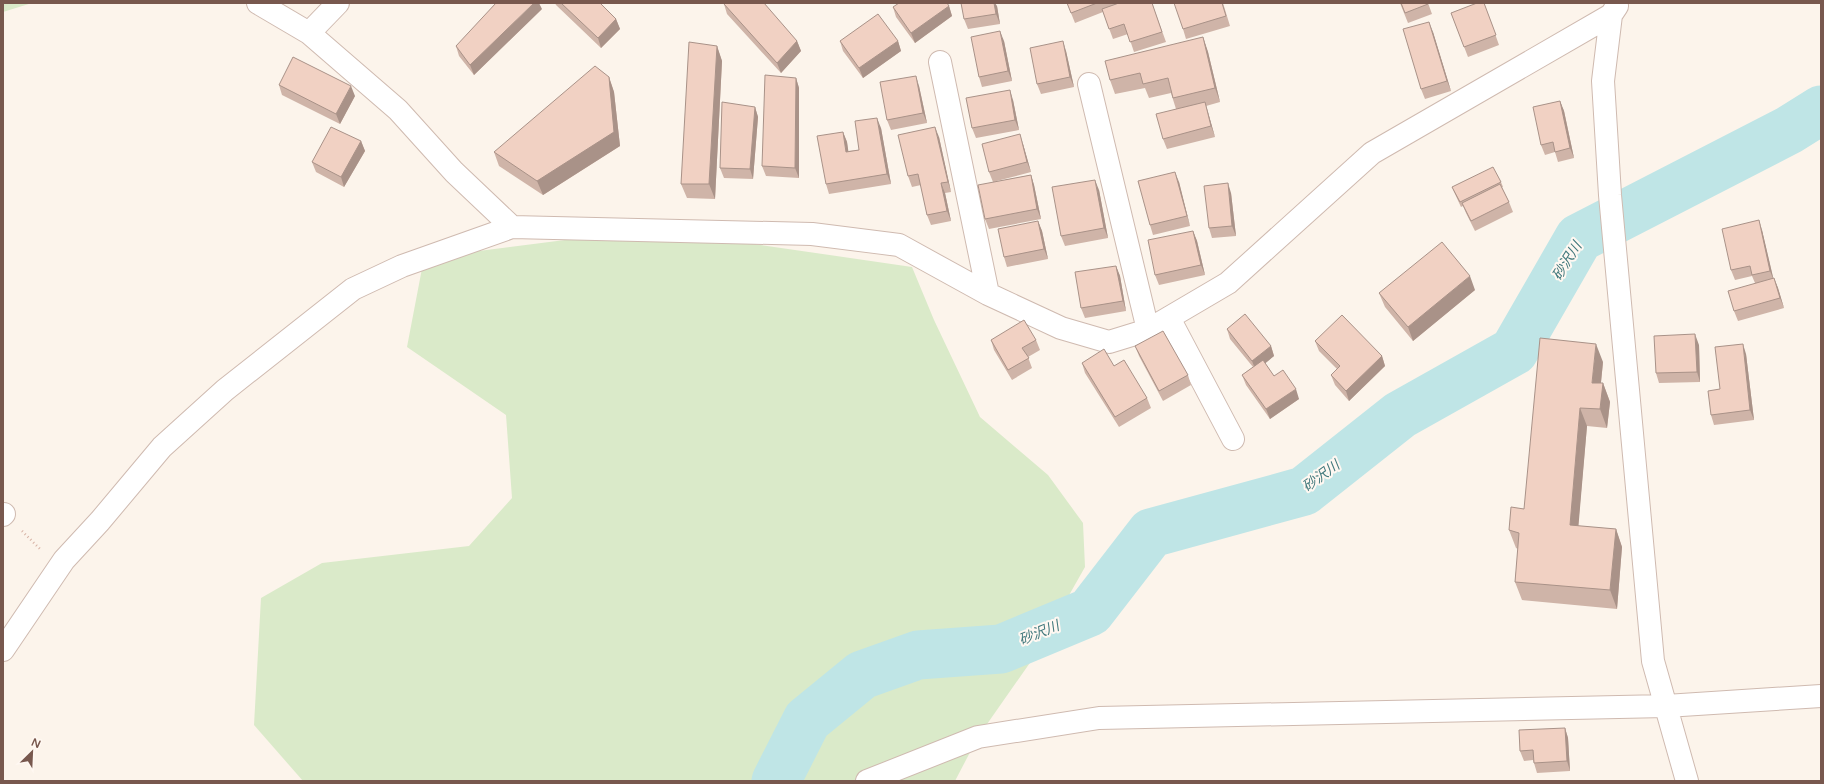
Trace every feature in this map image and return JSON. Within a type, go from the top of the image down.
[{"type":"street","points":[[258,3],[309,33],[398,110],[454,172],[512,227]]},
{"type":"street","points":[[309,33],[338,3]]},
{"type":"street","points":[[1615,9],[1603,81],[1610,195],[1618,266],[1653,661],[1687,781]]},
{"type":"street","points":[[3,650],[64,560],[100,521],[162,447],[225,390],[353,289],[402,266],[512,227],[812,234],[899,246],[988,294],[1061,328],[1110,342],[1148,330],[1228,283],[1372,153],[1615,9]]},
{"type":"street","points":[[940,62],[988,294]]},
{"type":"street","points":[[1089,84],[1148,330]]},
{"type":"street","points":[[1169,318],[1233,439]]},
{"type":"street","points":[[867,781],[978,737],[1099,718],[1666,706],[1821,696]]},
{"type":"path","points":[[4,515],[42,550],[64,560]]},
{"type":"green space","points":[[3,3],[32,3],[3,12]]},
{"type":"green space","points":[[651,229],[912,267],[934,320],[980,417],[1048,475],[1083,523],[1085,567],[1034,657],[978,737],[955,781],[303,781],[254,725],[261,598],[322,563],[469,546],[512,498],[506,415],[407,347],[424,258]]},
{"type":"building","points":[[496,3],[534,3],[470,65],[456,46]]},
{"type":"building","points":[[561,3],[600,3],[616,19],[598,38]]},
{"type":"building","points":[[724,3],[764,3],[797,41],[777,63]]},
{"type":"building","points":[[899,3],[947,3],[949,6],[911,33],[893,7]]},
{"type":"building","points":[[961,3],[994,3],[996,14],[964,19]]},
{"type":"building","points":[[1067,3],[1097,3],[1071,13]]},
{"type":"building","points":[[1119,3],[1152,3],[1162,32],[1130,42],[1124,24],[1109,29],[1102,9]]},
{"type":"building","points":[[1174,3],[1222,3],[1226,16],[1183,29]]},
{"type":"building","points":[[1401,3],[1428,3],[1428,4],[1405,13]]},
{"type":"building","points":[[1477,3],[1484,3],[1496,35],[1464,47],[1451,13]]},
{"type":"building","points":[[878,14],[898,41],[859,68],[840,41]]},
{"type":"building","points":[[1429,22],[1447,81],[1421,89],[1403,29]]},
{"type":"building","points":[[1000,31],[1008,71],[979,77],[971,37]]},
{"type":"building","points":[[1203,37],[1215,88],[1173,98],[1168,78],[1143,84],[1140,73],[1110,80],[1105,61]]},
{"type":"building","points":[[1063,41],[1070,77],[1037,84],[1030,48]]},
{"type":"building","points":[[689,42],[717,46],[709,184],[681,184]]},
{"type":"building","points":[[293,57],[351,86],[336,114],[279,85]]},
{"type":"building","points":[[595,66],[609,77],[614,132],[537,181],[494,152]]},
{"type":"building","points":[[765,75],[796,78],[795,168],[762,166]]},
{"type":"building","points":[[916,76],[923,113],[887,120],[880,82]]},
{"type":"building","points":[[1010,90],[1015,120],[972,128],[966,98]]},
{"type":"building","points":[[1560,101],[1570,148],[1555,152],[1553,142],[1541,145],[1533,107]]},
{"type":"building","points":[[722,102],[755,107],[750,169],[720,168]]},
{"type":"building","points":[[1205,102],[1211,126],[1163,139],[1156,114]]},
{"type":"building","points":[[877,118],[887,174],[826,184],[817,136],[843,132],[846,152],[859,150],[855,121]]},
{"type":"building","points":[[331,127],[361,141],[341,177],[312,162]]},
{"type":"building","points":[[935,127],[948,182],[941,183],[947,211],[927,215],[918,174],[908,176],[898,135]]},
{"type":"building","points":[[1020,134],[1027,162],[989,172],[982,144]]},
{"type":"building","points":[[1493,167],[1501,182],[1460,202],[1452,187]]},
{"type":"building","points":[[1175,172],[1187,216],[1150,225],[1138,181]]},
{"type":"building","points":[[1031,175],[1037,209],[985,219],[978,185]]},
{"type":"building","points":[[1095,180],[1104,228],[1061,236],[1052,187]]},
{"type":"building","points":[[1228,183],[1232,226],[1209,228],[1204,186]]},
{"type":"building","points":[[1500,184],[1509,202],[1471,221],[1462,203]]},
{"type":"building","points":[[1759,220],[1770,271],[1752,275],[1750,266],[1731,270],[1722,229]]},
{"type":"building","points":[[1038,221],[1044,249],[1004,257],[998,229]]},
{"type":"building","points":[[1193,231],[1201,265],[1155,275],[1148,240]]},
{"type":"building","points":[[1442,242],[1470,276],[1408,327],[1379,293]]},
{"type":"building","points":[[1116,266],[1123,301],[1081,308],[1075,272]]},
{"type":"building","points":[[1774,278],[1780,298],[1734,311],[1728,291]]},
{"type":"building","points":[[1245,314],[1271,346],[1252,361],[1227,329]]},
{"type":"building","points":[[1342,315],[1382,356],[1346,391],[1331,375],[1340,366],[1315,341]]},
{"type":"building","points":[[1024,320],[1036,340],[1022,348],[1029,358],[1008,370],[991,340]]},
{"type":"building","points":[[1163,331],[1188,375],[1159,391],[1135,346]]},
{"type":"building","points":[[1695,334],[1697,372],[1656,373],[1654,336]]},
{"type":"building","points":[[1540,338],[1596,344],[1592,383],[1603,383],[1600,409],[1580,408],[1570,525],[1616,529],[1610,590],[1515,582],[1519,533],[1509,530],[1511,507],[1524,509]]},
{"type":"building","points":[[1743,344],[1750,410],[1711,415],[1708,391],[1720,389],[1715,347]]},
{"type":"building","points":[[1104,349],[1114,366],[1124,360],[1147,398],[1115,417],[1082,363]]},
{"type":"building","points":[[1263,360],[1274,376],[1283,370],[1296,389],[1266,409],[1242,375]]},
{"type":"building","points":[[1565,728],[1567,761],[1534,763],[1533,750],[1520,751],[1519,730]]},
{"type":"waterway","name":"砂沢川","points":[[776,781],[807,720],[862,675],[918,655],[1001,649],[1090,612],[1151,533],[1304,491],[1400,415],[1514,351],[1579,238],[1789,130],[1821,110]]}]
